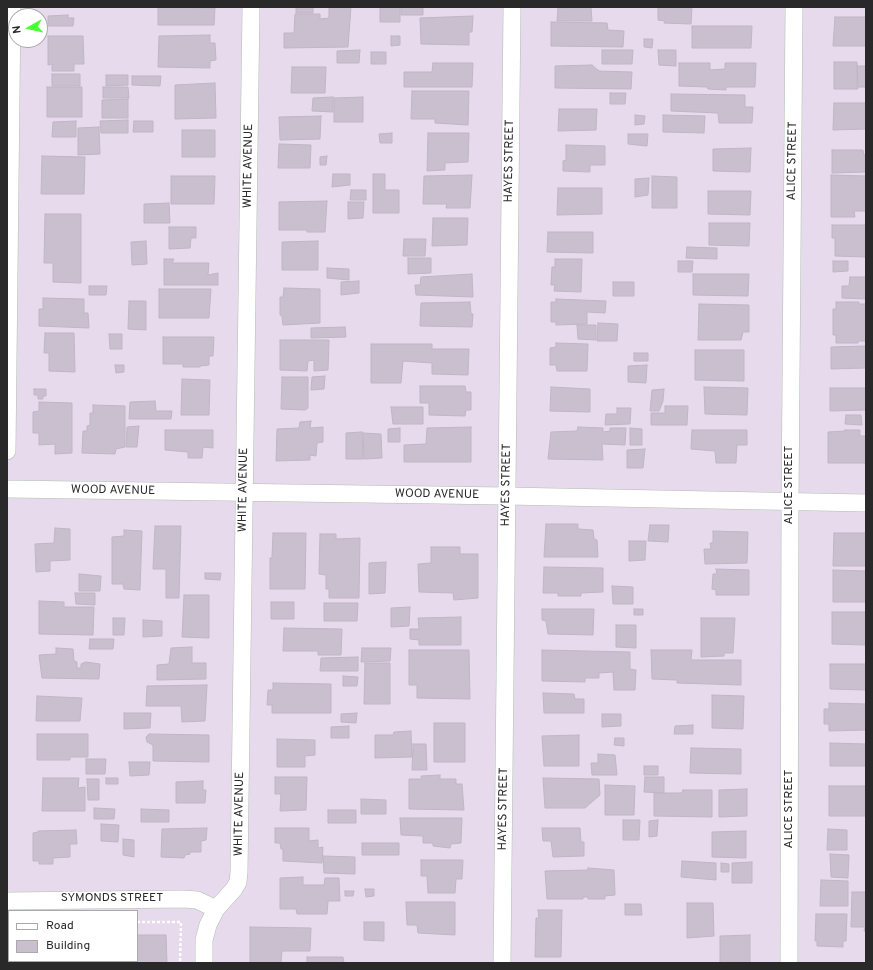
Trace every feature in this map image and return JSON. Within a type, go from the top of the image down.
[{"type":"street","points":[[7,451],[12,7]]},
{"type":"street","name":"WHITE AVENUE","points":[[204,963],[205,933],[216,909],[234,889],[238,882],[239,872],[251,7]]},
{"type":"street","name":"HAYES STREET","points":[[502,963],[512,7]]},
{"type":"street","name":"ALICE STREET","points":[[789,963],[790,502],[794,7]]},
{"type":"street","name":"WOOD AVENUE","points":[[7,489],[866,503]]},
{"type":"street","name":"SYMONDS STREET","points":[[7,901],[183,898],[197,900],[216,909]]},
{"type":"path","points":[[138,922],[180,922],[180,963]]},
{"type":"building","points":[[158,7],[215,8],[214,25],[158,25]]},
{"type":"building","points":[[296,7],[313,7],[313,13],[296,13]]},
{"type":"building","points":[[329,7],[351,7],[348,47],[284,48],[284,33],[294,33],[295,14],[320,14],[320,19],[329,18]]},
{"type":"building","points":[[380,7],[400,7],[400,22],[380,22]]},
{"type":"building","points":[[401,7],[423,7],[423,15],[401,15]]},
{"type":"building","points":[[591,7],[592,21],[557,21],[558,8]]},
{"type":"building","points":[[658,7],[692,7],[691,24],[664,23],[665,21],[658,20]]},
{"type":"building","points":[[68,15],[68,18],[74,18],[73,26],[48,26],[48,16]]},
{"type":"building","points":[[473,16],[472,32],[469,32],[469,45],[421,44],[420,18]]},
{"type":"building","points":[[835,17],[866,17],[866,46],[833,46]]},
{"type":"building","points":[[551,22],[607,23],[608,30],[624,31],[623,47],[551,46]]},
{"type":"building","points":[[692,26],[752,26],[751,48],[692,48]]},
{"type":"building","points":[[210,35],[210,43],[215,43],[216,60],[210,61],[210,68],[158,67],[159,36]]},
{"type":"building","points":[[48,36],[83,36],[84,64],[74,64],[74,71],[52,71],[52,64],[48,65]]},
{"type":"building","points":[[391,36],[400,36],[400,45],[391,46]]},
{"type":"building","points":[[644,39],[653,39],[652,48],[644,47]]},
{"type":"building","points":[[360,50],[359,63],[337,63],[337,51]]},
{"type":"building","points":[[602,50],[633,50],[632,64],[602,64]]},
{"type":"building","points":[[658,50],[676,50],[676,66],[659,65]]},
{"type":"building","points":[[371,52],[386,52],[386,64],[371,64]]},
{"type":"building","points":[[834,62],[857,62],[858,89],[834,89]]},
{"type":"building","points":[[433,63],[473,63],[472,87],[404,87],[404,72],[432,72]]},
{"type":"building","points":[[679,63],[710,63],[710,70],[725,69],[725,63],[756,63],[755,87],[726,87],[726,90],[708,89],[707,87],[679,86]]},
{"type":"building","points":[[592,65],[599,71],[632,72],[631,89],[555,88],[555,66]]},
{"type":"building","points":[[857,66],[866,66],[866,87],[857,87]]},
{"type":"building","points":[[292,67],[326,67],[325,93],[291,93]]},
{"type":"building","points":[[52,74],[80,74],[80,86],[52,86]]},
{"type":"building","points":[[106,75],[128,75],[128,85],[106,86]]},
{"type":"building","points":[[132,76],[161,76],[160,86],[132,85]]},
{"type":"building","points":[[215,83],[216,118],[175,119],[175,85]]},
{"type":"building","points":[[47,87],[82,87],[82,117],[47,117]]},
{"type":"building","points":[[103,87],[128,87],[129,98],[103,98]]},
{"type":"building","points":[[412,91],[469,91],[468,125],[435,123],[435,119],[411,119]]},
{"type":"building","points":[[610,93],[626,93],[625,104],[610,104]]},
{"type":"building","points":[[671,94],[745,95],[745,107],[753,107],[752,123],[719,123],[718,113],[671,111]]},
{"type":"building","points":[[333,97],[333,112],[312,111],[313,98]]},
{"type":"building","points":[[363,97],[363,122],[334,122],[334,98]]},
{"type":"building","points":[[128,99],[128,118],[102,118],[102,100]]},
{"type":"building","points":[[834,103],[866,103],[866,129],[833,130]]},
{"type":"building","points":[[559,109],[597,109],[596,130],[558,131]]},
{"type":"building","points":[[635,115],[645,116],[644,124],[635,125]]},
{"type":"building","points":[[663,115],[705,116],[704,133],[663,132]]},
{"type":"building","points":[[321,116],[320,139],[280,140],[279,117]]},
{"type":"building","points":[[128,120],[128,133],[101,133],[100,121]]},
{"type":"building","points":[[76,121],[76,137],[52,137],[53,122]]},
{"type":"building","points":[[134,121],[153,121],[153,132],[133,132]]},
{"type":"building","points":[[99,127],[100,154],[78,155],[78,128]]},
{"type":"building","points":[[182,130],[215,130],[215,157],[182,157]]},
{"type":"building","points":[[392,133],[392,143],[380,143],[379,134]]},
{"type":"building","points":[[428,133],[469,133],[468,162],[445,163],[445,170],[427,171]]},
{"type":"building","points":[[628,134],[648,134],[647,146],[628,144]]},
{"type":"building","points":[[279,144],[311,145],[310,168],[278,168]]},
{"type":"building","points":[[566,145],[605,146],[605,165],[590,165],[590,172],[563,171],[563,161],[566,160]]},
{"type":"building","points":[[751,148],[750,172],[713,171],[713,149]]},
{"type":"building","points":[[832,150],[863,150],[864,155],[866,155],[866,172],[832,173]]},
{"type":"building","points":[[42,156],[85,157],[84,194],[41,194]]},
{"type":"building","points":[[327,156],[326,165],[320,165],[320,157]]},
{"type":"building","points":[[333,174],[350,174],[350,185],[332,187]]},
{"type":"building","points":[[373,174],[385,174],[385,190],[399,190],[399,213],[373,213]]},
{"type":"building","points":[[472,175],[470,208],[446,208],[447,204],[423,204],[424,176]]},
{"type":"building","points":[[831,175],[866,176],[866,211],[854,211],[855,217],[831,217]]},
{"type":"building","points":[[171,176],[215,176],[214,204],[171,204]]},
{"type":"building","points":[[652,176],[677,177],[677,208],[652,208]]},
{"type":"building","points":[[649,178],[648,195],[635,197],[635,179]]},
{"type":"building","points":[[558,188],[602,188],[602,214],[557,215]]},
{"type":"building","points":[[351,190],[366,190],[366,200],[350,200]]},
{"type":"building","points":[[708,191],[751,191],[750,215],[708,214]]},
{"type":"building","points":[[327,201],[325,232],[307,232],[307,230],[279,230],[279,202]]},
{"type":"building","points":[[348,202],[364,202],[363,218],[348,219]]},
{"type":"building","points":[[169,203],[170,223],[144,223],[144,204]]},
{"type":"building","points":[[45,214],[81,214],[81,283],[53,282],[53,263],[44,263]]},
{"type":"building","points":[[433,218],[468,218],[467,245],[432,246]]},
{"type":"building","points":[[709,223],[750,223],[749,246],[709,245]]},
{"type":"building","points":[[832,225],[866,225],[866,257],[835,256],[835,238],[832,238]]},
{"type":"building","points":[[169,227],[196,227],[196,238],[191,238],[190,248],[169,249]]},
{"type":"building","points":[[548,232],[593,232],[593,253],[547,252]]},
{"type":"building","points":[[404,239],[426,239],[425,256],[403,256]]},
{"type":"building","points":[[146,241],[147,264],[132,265],[131,242]]},
{"type":"building","points":[[318,241],[318,270],[282,270],[282,242]]},
{"type":"building","points":[[687,247],[717,248],[717,259],[686,258]]},
{"type":"building","points":[[408,258],[431,258],[431,273],[408,274]]},
{"type":"building","points":[[164,259],[174,259],[172,263],[209,263],[208,275],[218,273],[218,285],[164,285]]},
{"type":"building","points":[[555,259],[582,259],[581,292],[554,291],[555,285],[551,285],[552,267],[555,267]]},
{"type":"building","points":[[678,261],[693,261],[692,272],[678,272]]},
{"type":"building","points":[[833,261],[848,261],[848,271],[833,272]]},
{"type":"building","points":[[327,268],[349,269],[349,280],[327,278]]},
{"type":"building","points":[[472,274],[473,297],[416,295],[415,285],[420,285],[421,277]]},
{"type":"building","points":[[693,274],[749,274],[748,296],[693,295]]},
{"type":"building","points":[[850,277],[866,277],[866,299],[842,298],[842,286],[849,286]]},
{"type":"building","points":[[359,281],[359,293],[341,295],[341,282]]},
{"type":"building","points":[[613,282],[634,282],[634,296],[613,296]]},
{"type":"building","points":[[89,286],[107,286],[106,295],[89,295]]},
{"type":"building","points":[[284,288],[320,289],[320,323],[283,325],[282,316],[280,315],[280,297],[283,297]]},
{"type":"building","points":[[159,289],[211,289],[209,318],[159,318]]},
{"type":"building","points":[[43,298],[84,299],[84,313],[88,313],[89,328],[39,326],[39,309],[43,309]]},
{"type":"building","points":[[556,299],[606,301],[605,313],[587,312],[587,324],[556,325],[556,322],[551,322],[551,302],[556,302]]},
{"type":"building","points":[[129,301],[146,301],[146,330],[128,329]]},
{"type":"building","points":[[470,302],[471,314],[473,314],[472,327],[420,326],[421,303]]},
{"type":"building","points":[[836,302],[859,302],[859,304],[866,304],[866,341],[858,341],[858,343],[836,343],[836,335],[833,335],[833,309],[836,309]]},
{"type":"building","points":[[699,304],[749,305],[749,332],[743,332],[741,340],[698,340]]},
{"type":"building","points":[[598,323],[618,324],[617,341],[597,341]]},
{"type":"building","points":[[577,325],[596,325],[596,340],[578,339]]},
{"type":"building","points":[[345,327],[346,337],[311,338],[311,328]]},
{"type":"building","points":[[45,333],[74,333],[75,372],[49,371],[49,353],[44,353]]},
{"type":"building","points":[[109,334],[122,334],[122,349],[110,349]]},
{"type":"building","points":[[163,337],[214,337],[213,356],[209,356],[209,365],[200,367],[183,367],[183,364],[163,364]]},
{"type":"building","points":[[280,340],[329,340],[328,370],[314,371],[314,360],[308,361],[307,371],[280,370]]},
{"type":"building","points":[[556,343],[588,344],[587,371],[557,371],[556,365],[550,365],[550,348],[556,347]]},
{"type":"building","points":[[371,344],[432,344],[432,349],[469,349],[468,375],[432,374],[432,363],[403,361],[401,383],[371,383]]},
{"type":"building","points":[[866,346],[866,368],[831,369],[831,347]]},
{"type":"building","points":[[695,350],[744,350],[744,381],[695,380]]},
{"type":"building","points":[[634,353],[648,353],[648,361],[634,361]]},
{"type":"building","points":[[115,365],[124,365],[124,372],[116,373]]},
{"type":"building","points":[[647,365],[646,383],[628,382],[628,366]]},
{"type":"building","points":[[325,376],[324,389],[311,390],[312,377]]},
{"type":"building","points":[[282,377],[308,377],[308,408],[305,410],[281,409]]},
{"type":"building","points":[[182,379],[210,380],[209,415],[181,415]]},
{"type":"building","points":[[420,386],[465,386],[466,392],[471,392],[471,410],[466,410],[465,416],[429,415],[429,403],[420,403]]},
{"type":"building","points":[[551,387],[590,389],[590,412],[550,411]]},
{"type":"building","points":[[704,387],[748,388],[747,415],[705,414]]},
{"type":"building","points":[[830,388],[866,388],[866,410],[830,411]]},
{"type":"building","points":[[34,389],[46,389],[46,396],[43,396],[43,399],[38,399],[38,395],[34,395]]},
{"type":"building","points":[[664,389],[663,401],[659,411],[650,411],[652,390]]},
{"type":"building","points":[[155,401],[156,411],[172,411],[171,419],[129,419],[130,402]]},
{"type":"building","points":[[39,402],[72,403],[72,453],[55,454],[55,444],[39,445],[39,433],[33,433],[33,412],[39,411]]},
{"type":"building","points":[[93,405],[125,406],[125,447],[116,449],[115,454],[82,453],[83,431],[87,431],[87,426],[90,425],[90,413],[93,413]]},
{"type":"building","points":[[665,406],[688,406],[687,425],[651,425],[651,413],[665,413]]},
{"type":"building","points":[[391,407],[423,407],[423,424],[393,424]]},
{"type":"building","points":[[617,408],[631,408],[630,424],[605,425],[606,414],[617,414]]},
{"type":"building","points":[[846,415],[861,415],[862,425],[845,424]]},
{"type":"building","points":[[311,421],[310,428],[323,427],[323,442],[317,443],[316,456],[310,455],[310,460],[276,461],[277,429],[299,428],[300,422]]},
{"type":"building","points":[[139,426],[137,447],[126,447],[127,427]]},
{"type":"building","points":[[471,427],[471,462],[404,462],[404,445],[426,444],[427,428]]},
{"type":"building","points":[[578,427],[603,428],[603,432],[610,431],[610,428],[626,428],[625,445],[602,444],[603,460],[548,459],[551,432],[577,431]]},
{"type":"building","points":[[400,428],[400,442],[388,442],[388,429]]},
{"type":"building","points":[[630,428],[642,429],[642,445],[630,445]]},
{"type":"building","points":[[165,430],[213,430],[213,448],[203,447],[202,458],[188,458],[188,452],[165,450]]},
{"type":"building","points":[[692,430],[747,430],[747,445],[737,445],[736,463],[716,463],[715,451],[691,449]]},
{"type":"building","points":[[860,430],[860,436],[866,436],[866,463],[828,463],[828,432]]},
{"type":"building","points":[[362,432],[363,459],[346,459],[346,433]]},
{"type":"building","points":[[363,433],[381,434],[382,458],[364,459]]},
{"type":"building","points":[[645,449],[643,468],[627,468],[627,450]]},
{"type":"building","points":[[546,524],[578,524],[578,529],[593,530],[594,539],[597,540],[598,557],[544,557]]},
{"type":"building","points":[[650,525],[669,525],[668,542],[648,541]]},
{"type":"building","points":[[155,526],[181,526],[179,598],[166,598],[166,569],[153,569]]},
{"type":"building","points":[[55,528],[70,529],[70,560],[50,561],[50,571],[36,572],[35,544],[54,543]]},
{"type":"building","points":[[124,530],[142,531],[140,590],[124,589],[123,584],[112,584],[112,537],[124,536]]},
{"type":"building","points":[[713,531],[748,532],[747,563],[705,564],[704,549],[711,549],[710,543],[713,543]]},
{"type":"building","points":[[273,533],[306,533],[305,589],[270,589],[270,558],[272,558]]},
{"type":"building","points":[[834,533],[866,533],[866,566],[833,566]]},
{"type":"building","points":[[320,534],[336,534],[336,539],[360,538],[359,598],[329,598],[329,589],[326,589],[326,575],[319,574]]},
{"type":"building","points":[[629,541],[646,541],[645,560],[629,561]]},
{"type":"building","points":[[431,547],[460,547],[460,554],[478,554],[478,598],[454,600],[453,593],[419,592],[418,564],[431,563]]},
{"type":"building","points":[[386,562],[385,593],[369,594],[369,563]]},
{"type":"building","points":[[544,567],[603,568],[603,592],[581,593],[581,596],[558,596],[558,593],[543,593]]},
{"type":"building","points":[[716,569],[749,570],[749,595],[716,595],[716,590],[712,589],[713,574],[717,574]]},
{"type":"building","points":[[833,570],[866,571],[866,602],[833,602]]},
{"type":"building","points":[[205,573],[221,573],[220,580],[205,579]]},
{"type":"building","points":[[79,574],[101,576],[100,591],[79,591]]},
{"type":"building","points":[[612,586],[633,587],[633,604],[613,604]]},
{"type":"building","points":[[75,593],[95,593],[95,605],[76,604]]},
{"type":"building","points":[[184,595],[209,595],[209,638],[182,637]]},
{"type":"building","points":[[39,601],[64,602],[64,607],[94,607],[93,635],[39,634]]},
{"type":"building","points":[[271,602],[294,602],[294,619],[271,619]]},
{"type":"building","points":[[324,603],[358,603],[357,621],[324,621]]},
{"type":"building","points":[[410,607],[409,626],[391,627],[391,608]]},
{"type":"building","points":[[542,609],[594,609],[593,635],[548,634],[546,621],[542,620]]},
{"type":"building","points":[[634,609],[643,609],[643,615],[634,615]]},
{"type":"building","points":[[832,612],[866,612],[866,645],[832,644]]},
{"type":"building","points":[[461,617],[461,645],[419,645],[419,640],[410,639],[410,629],[419,629],[418,618]]},
{"type":"building","points":[[113,618],[125,618],[124,635],[113,635]]},
{"type":"building","points":[[701,618],[735,618],[733,653],[724,653],[724,656],[701,657]]},
{"type":"building","points":[[143,620],[162,621],[162,636],[143,637]]},
{"type":"building","points":[[616,625],[636,625],[636,648],[616,647]]},
{"type":"building","points":[[284,628],[342,629],[341,655],[318,655],[318,651],[283,651]]},
{"type":"building","points":[[90,639],[114,639],[113,649],[89,649]]},
{"type":"building","points":[[192,647],[192,663],[206,663],[206,679],[157,680],[157,665],[169,664],[171,648]]},
{"type":"building","points":[[56,648],[73,649],[74,661],[77,662],[77,668],[81,668],[81,664],[86,662],[100,664],[99,679],[42,678],[39,655],[56,654]]},
{"type":"building","points":[[362,648],[391,648],[390,661],[361,662]]},
{"type":"building","points":[[409,650],[469,650],[470,699],[417,698],[417,685],[409,685]]},
{"type":"building","points":[[542,650],[630,652],[630,669],[636,670],[635,690],[614,690],[613,672],[599,673],[599,678],[585,678],[585,682],[542,681]]},
{"type":"building","points":[[651,650],[692,650],[691,660],[741,660],[741,685],[677,683],[677,680],[652,679]]},
{"type":"building","points":[[358,657],[358,671],[320,671],[321,658]]},
{"type":"building","points":[[365,663],[390,663],[390,704],[364,704]]},
{"type":"building","points":[[830,664],[866,664],[866,690],[830,689]]},
{"type":"building","points":[[343,676],[358,677],[357,686],[343,686]]},
{"type":"building","points":[[273,683],[331,684],[331,713],[272,713],[272,705],[267,705],[268,690],[273,690]]},
{"type":"building","points":[[207,685],[205,721],[182,722],[181,706],[146,706],[147,686]]},
{"type":"building","points":[[543,693],[574,694],[575,699],[584,699],[584,713],[544,713]]},
{"type":"building","points":[[712,695],[744,696],[743,729],[712,728]]},
{"type":"building","points":[[37,696],[82,698],[80,721],[36,721]]},
{"type":"building","points":[[829,703],[866,704],[866,730],[829,731],[829,724],[824,724],[824,709],[829,709]]},
{"type":"building","points":[[124,713],[151,713],[150,728],[124,729]]},
{"type":"building","points":[[357,713],[356,723],[341,722],[341,714]]},
{"type":"building","points":[[602,714],[621,714],[621,726],[602,727]]},
{"type":"building","points":[[434,723],[465,723],[465,762],[434,762]]},
{"type":"building","points":[[693,725],[693,734],[674,734],[675,726]]},
{"type":"building","points":[[349,726],[349,738],[331,738],[331,727]]},
{"type":"building","points":[[411,731],[412,757],[375,758],[375,735],[393,735],[394,732]]},
{"type":"building","points":[[37,734],[88,734],[88,757],[70,757],[70,760],[37,760]]},
{"type":"building","points":[[149,734],[209,735],[209,762],[153,761],[153,745],[147,742],[146,737]]},
{"type":"building","points":[[579,735],[579,766],[544,766],[542,736]]},
{"type":"building","points":[[615,738],[624,738],[624,746],[614,745]]},
{"type":"building","points":[[277,739],[315,740],[315,755],[305,756],[305,767],[277,767]]},
{"type":"building","points":[[830,743],[866,744],[866,767],[830,766]]},
{"type":"building","points":[[413,744],[426,744],[427,770],[412,770]]},
{"type":"building","points":[[691,748],[741,749],[741,774],[690,773]]},
{"type":"building","points":[[598,754],[615,755],[617,775],[592,775],[591,763],[598,763]]},
{"type":"building","points":[[86,759],[106,759],[105,774],[86,774]]},
{"type":"building","points":[[129,762],[150,762],[149,775],[130,776]]},
{"type":"building","points":[[644,766],[658,766],[658,775],[644,775]]},
{"type":"building","points":[[440,775],[440,779],[456,779],[456,784],[462,784],[464,810],[409,809],[409,779],[422,779],[421,776]]},
{"type":"building","points":[[275,777],[307,777],[306,810],[280,811],[281,794],[275,794]]},
{"type":"building","points":[[645,777],[664,777],[664,793],[644,792]]},
{"type":"building","points":[[43,778],[79,778],[78,788],[85,787],[85,811],[42,811]]},
{"type":"building","points":[[106,778],[118,778],[118,784],[106,784]]},
{"type":"building","points":[[543,778],[599,779],[600,795],[585,808],[545,808]]},
{"type":"building","points":[[87,779],[99,779],[99,800],[88,800]]},
{"type":"building","points":[[203,781],[203,790],[206,790],[205,803],[176,803],[176,782]]},
{"type":"building","points":[[605,785],[635,786],[634,815],[605,815]]},
{"type":"building","points":[[829,786],[866,786],[866,816],[829,816]]},
{"type":"building","points":[[747,789],[747,816],[719,817],[719,790]]},
{"type":"building","points":[[683,790],[712,790],[712,817],[654,816],[654,793],[682,793]]},
{"type":"building","points":[[361,799],[386,800],[386,814],[361,814]]},
{"type":"building","points":[[94,808],[115,809],[114,819],[94,819]]},
{"type":"building","points":[[141,809],[169,810],[169,822],[141,822]]},
{"type":"building","points":[[328,810],[356,810],[356,823],[328,823]]},
{"type":"building","points":[[400,818],[462,818],[461,843],[451,844],[450,848],[433,846],[433,843],[423,843],[423,836],[401,835]]},
{"type":"building","points":[[623,820],[640,820],[639,840],[623,840]]},
{"type":"building","points":[[658,820],[657,836],[649,837],[649,821]]},
{"type":"building","points":[[101,824],[119,825],[118,842],[101,841]]},
{"type":"building","points":[[207,828],[206,840],[201,841],[201,852],[190,852],[190,854],[185,855],[184,858],[161,857],[162,829]]},
{"type":"building","points":[[275,828],[309,828],[309,841],[318,840],[318,848],[323,847],[322,863],[283,861],[283,849],[281,849],[280,843],[275,843]]},
{"type":"building","points":[[542,828],[580,828],[581,842],[584,842],[584,856],[553,857],[551,841],[543,841]]},
{"type":"building","points":[[828,829],[847,830],[847,850],[827,850]]},
{"type":"building","points":[[76,830],[77,844],[70,844],[70,857],[53,858],[53,864],[39,864],[39,861],[33,861],[33,833],[38,831]]},
{"type":"building","points":[[746,831],[746,858],[712,857],[712,832]]},
{"type":"building","points":[[123,839],[134,840],[134,857],[123,855]]},
{"type":"building","points":[[362,843],[399,843],[399,855],[362,855]]},
{"type":"building","points":[[830,854],[849,855],[848,878],[831,877]]},
{"type":"building","points":[[323,856],[355,857],[355,874],[324,873]]},
{"type":"building","points":[[421,860],[463,860],[462,879],[456,879],[455,893],[428,893],[427,876],[421,876]]},
{"type":"building","points":[[682,861],[716,863],[716,880],[681,877]]},
{"type":"building","points":[[752,862],[752,883],[732,883],[732,863]]},
{"type":"building","points":[[721,863],[729,864],[729,872],[721,872]]},
{"type":"building","points":[[588,868],[614,870],[615,895],[605,896],[605,899],[588,899],[588,897],[583,897],[583,899],[547,899],[545,871],[588,870]]},
{"type":"building","points":[[303,877],[303,885],[324,885],[325,878],[339,878],[340,901],[328,901],[327,914],[297,914],[296,909],[280,909],[280,878]]},
{"type":"building","points":[[821,880],[848,881],[848,906],[820,906]]},
{"type":"building","points":[[365,889],[374,889],[374,896],[366,897]]},
{"type":"building","points":[[345,891],[354,891],[353,896],[345,896]]},
{"type":"building","points":[[852,892],[866,892],[866,931],[864,931],[865,927],[851,927]]},
{"type":"building","points":[[406,902],[455,902],[455,935],[418,933],[417,925],[407,925]]},
{"type":"building","points":[[687,903],[713,903],[714,936],[687,938]]},
{"type":"building","points":[[625,904],[641,904],[642,915],[625,915]]},
{"type":"building","points":[[538,910],[562,910],[561,957],[535,957],[536,918],[539,918]]},
{"type":"building","points":[[816,914],[847,914],[846,941],[843,941],[843,947],[817,946],[817,941],[815,941]]},
{"type":"building","points":[[364,922],[384,922],[384,941],[364,940]]},
{"type":"building","points":[[250,927],[311,928],[310,951],[282,951],[281,963],[250,963]]},
{"type":"building","points":[[138,935],[166,935],[167,963],[135,963],[138,962]]},
{"type":"building","points":[[750,935],[750,963],[720,963],[720,936]]},
{"type":"building","points":[[307,957],[343,957],[344,963],[307,963]]},
{"type":"building","points":[[8,962],[41,962],[41,963]]},
{"type":"building","points":[[50,962],[84,962],[84,963]]},
{"type":"building","points":[[93,962],[121,962],[121,963]]}]
